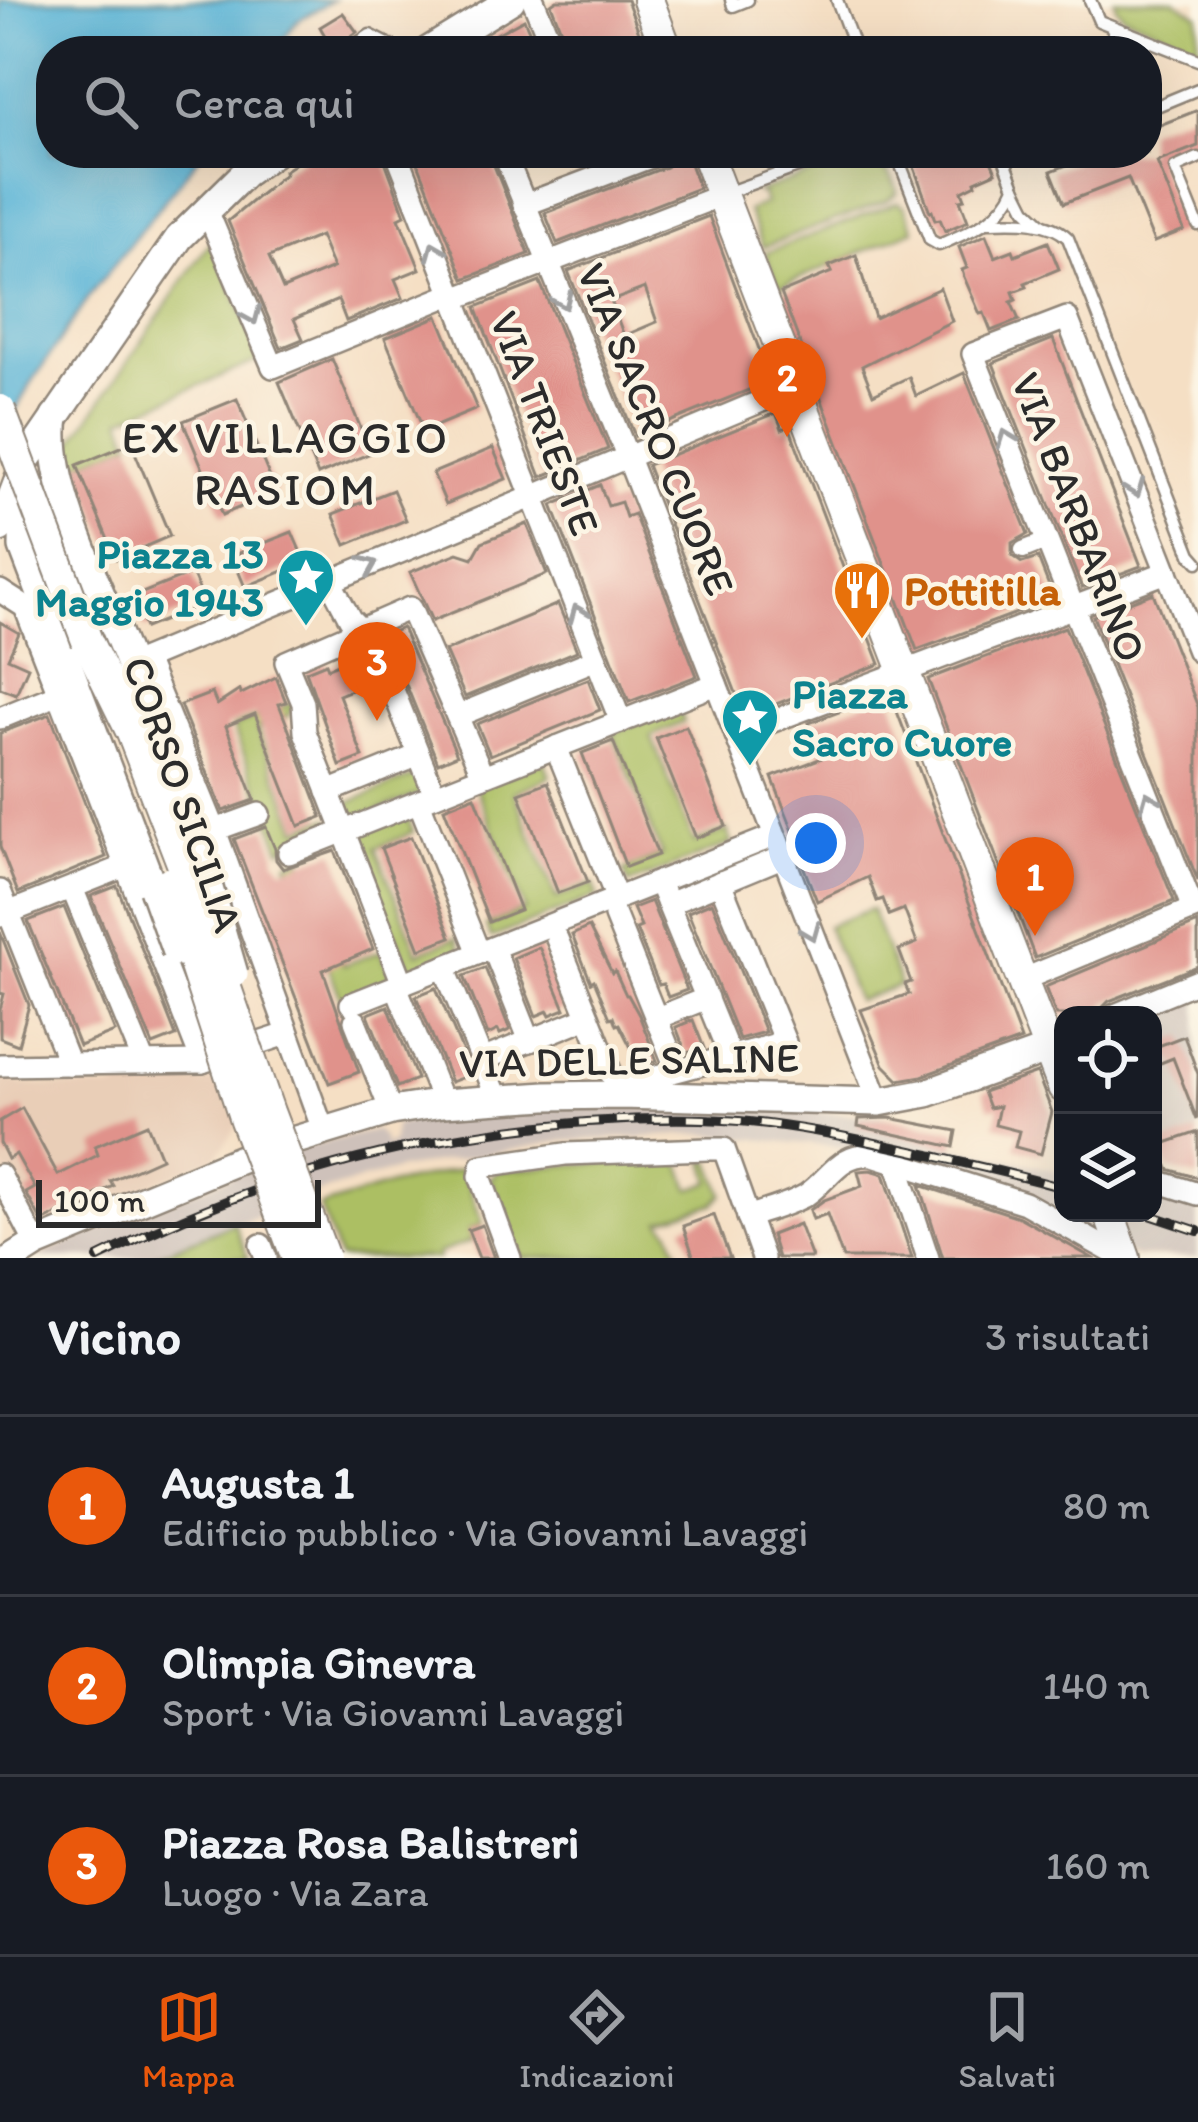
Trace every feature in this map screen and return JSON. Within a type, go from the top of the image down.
[{"type":"main road","points":[[648,0],[662,36]]},
{"type":"main road","points":[[712,168],[1022,980],[1053,1043]]},
{"type":"main road","name":"CORSO SICILIA","points":[[0,410],[87,641],[114,739],[178,879],[257,1116],[297,1258]]},
{"type":"main road","name":"CORSO SICILIA","points":[[257,1116],[324,1258]]},
{"type":"main road","points":[[1112,1222],[1124,1258]]},
{"type":"street","points":[[470,26],[511,0]]},
{"type":"street","points":[[533,0],[548,36]]},
{"type":"street","points":[[178,879],[8,523],[26,460],[55,417],[179,238],[252,168]]},
{"type":"street","name":"VIA TRIESTE","points":[[403,168],[621,722]]},
{"type":"street","name":"VIA SACRO CUORE","points":[[510,168],[778,847]]},
{"type":"street","points":[[524,205],[594,168]]},
{"type":"street","points":[[206,208],[274,367],[722,195]]},
{"type":"street","name":"VIA BARBARINO","points":[[1167,572],[1067,317],[973,354],[1195,908]]},
{"type":"street","points":[[137,662],[795,387]]},
{"type":"street","points":[[55,417],[52,439],[64,497],[137,662],[178,879]]},
{"type":"street","points":[[0,570],[20,567],[53,576],[80,555],[79,535],[58,515],[8,523]]},
{"type":"street","points":[[1022,550],[1046,542]]},
{"type":"street","points":[[736,735],[1167,572],[1198,651]]},
{"type":"street","points":[[330,581],[350,619],[367,636],[419,755],[427,798],[486,951],[526,1032]]},
{"type":"street","name":"CORSO SICILIA","points":[[0,591],[25,607],[202,1062]]},
{"type":"street","points":[[443,1103],[305,732],[304,703],[286,662],[367,636],[410,608],[483,776]]},
{"type":"street","points":[[457,716],[596,659]]},
{"type":"street","name":"CORSO SICILIA","points":[[137,662],[215,830],[323,1130]]},
{"type":"street","points":[[290,853],[716,684]]},
{"type":"street","points":[[0,718],[59,694]]},
{"type":"street","points":[[556,747],[677,1070]]},
{"type":"street","points":[[328,792],[419,755]]},
{"type":"street","points":[[215,830],[259,814]]},
{"type":"street","points":[[392,1111],[353,1012],[399,985],[616,907],[658,882],[778,847]]},
{"type":"street","points":[[668,904],[720,882],[778,847]]},
{"type":"street","points":[[778,847],[878,1102]]},
{"type":"street","points":[[69,1064],[3,906],[72,888],[126,866]]},
{"type":"street","points":[[658,882],[730,1056]]},
{"type":"street","points":[[557,939],[618,1091],[785,1042],[720,882]]},
{"type":"street","points":[[72,888],[144,1063]]},
{"type":"street","points":[[148,925],[238,893]]},
{"type":"street","points":[[1022,980],[1195,908]]},
{"type":"street","points":[[164,964],[251,934]]},
{"type":"street","points":[[444,967],[498,1100]]},
{"type":"street","points":[[182,1010],[267,980]]},
{"type":"street","points":[[1137,1006],[1198,981]]},
{"type":"street","points":[[657,1018],[707,998]]},
{"type":"street","points":[[482,1060],[526,1032],[589,1017]]},
{"type":"street","points":[[0,1065],[202,1062],[286,1034]]},
{"type":"street","name":"VIA DELLE SALINE","points":[[25,1251],[180,1182],[323,1130],[392,1111],[618,1091],[878,1102],[927,1093],[1053,1043]]},
{"type":"street","points":[[510,1258],[480,1177],[482,1166],[565,1154],[724,1149],[763,1258]]},
{"type":"street","points":[[748,1217],[801,1198],[856,1154],[1025,1203],[1124,1258]]},
{"type":"street","points":[[896,1162],[928,1258]]},
{"type":"street","points":[[0,1175],[25,1251]]},
{"type":"street","points":[[1162,1183],[1198,1194]]},
{"type":"lane","points":[[731,0],[734,6],[748,0]]},
{"type":"lane","points":[[837,0],[850,36]]},
{"type":"lane","points":[[1090,0],[1099,21],[1143,36]]},
{"type":"lane","points":[[1112,28],[1115,36]]},
{"type":"lane","points":[[1162,44],[1198,60]]},
{"type":"lane","points":[[1162,104],[1198,89]]},
{"type":"lane","points":[[1198,158],[1175,168],[1198,225]]},
{"type":"lane","points":[[722,195],[795,168]]},
{"type":"lane","points":[[902,168],[930,240],[939,245],[988,222],[1004,208],[1015,187]]},
{"type":"lane","points":[[1008,168],[1026,208],[1044,226]]},
{"type":"lane","points":[[988,222],[1044,226],[1063,231],[1068,238],[1198,562]]},
{"type":"shaded area","points":[[1198,988],[1198,1132],[1162,1144],[1162,1006],[1152,1006]]},
{"type":"shaded area","points":[[266,1063],[234,1131],[216,1157],[39,1231],[0,1163],[0,1073],[22,1084],[113,1089],[128,1083],[215,1081]]},
{"type":"shaded area","points":[[537,1107],[736,1107],[880,1116],[957,1131],[955,1147],[1054,1170],[1054,1222],[1162,1222],[1162,1197],[1198,1209],[1198,1258],[1136,1256],[865,1149],[700,1134],[563,1141],[400,1169],[314,1194],[150,1258],[33,1258],[297,1149],[376,1130],[385,1145],[393,1142],[394,1125],[449,1114]]},
{"type":"green space","points":[[1114,0],[1174,0],[1198,14],[1198,47],[1123,15]]},
{"type":"green space","points":[[827,168],[881,168],[892,178],[897,193],[763,247],[748,211],[765,203],[757,192]]},
{"type":"green space","points":[[898,202],[914,230],[779,287],[765,253]]},
{"type":"green space","points":[[212,239],[262,359],[122,418],[131,443],[73,466],[70,446]]},
{"type":"green space","points":[[296,701],[288,716],[257,729],[298,829],[329,818],[333,828],[281,849],[233,727]]},
{"type":"green space","points":[[678,706],[684,722],[651,736],[694,843],[727,830],[732,843],[629,884],[624,871],[662,855],[613,733]]},
{"type":"green space","points":[[544,760],[550,777],[514,792],[556,898],[593,884],[598,896],[491,938],[486,926],[525,910],[476,787]]},
{"type":"green space","points":[[419,774],[426,791],[350,822],[343,805]]},
{"type":"green space","points":[[406,814],[413,832],[376,848],[418,953],[456,938],[461,951],[410,971],[355,835]]},
{"type":"green space","points":[[301,857],[344,965],[381,951],[392,978],[341,999],[287,863]]},
{"type":"green space","points":[[871,909],[900,985],[857,1001],[827,926]]},
{"type":"green space","points":[[705,1160],[711,1161],[723,1194],[714,1204],[661,1220],[680,1258],[521,1258],[490,1178],[499,1171],[576,1164],[680,1161],[690,1189],[711,1182]]},
{"type":"green space","points":[[462,1169],[483,1224],[468,1230],[472,1241],[438,1253],[439,1258],[339,1258],[320,1207]]},
{"type":"green space","points":[[234,1223],[248,1258],[150,1258]]},
{"type":"water","points":[[0,0],[333,0],[297,21],[286,36],[36,36],[36,168],[190,168],[90,295],[0,437]]},
{"type":"building","points":[[557,0],[627,0],[640,36],[563,36],[551,4]]},
{"type":"building","points":[[343,13],[357,32],[325,36],[320,27]]},
{"type":"building","points":[[524,19],[531,36],[493,36]]},
{"type":"building","points":[[1198,110],[1198,146],[1162,160],[1162,124]]},
{"type":"building","points":[[288,168],[388,168],[405,215],[399,218],[420,269],[395,279],[403,298],[346,321],[338,300],[294,319],[303,339],[281,348],[228,221]],"holes":[[[320,236],[333,268],[283,289],[269,257]]]},
{"type":"building","points":[[420,168],[495,168],[529,254],[464,279]]},
{"type":"building","points":[[663,168],[692,168],[699,188],[557,243],[545,213]]},
{"type":"building","points":[[914,168],[994,168],[996,172],[962,191],[965,199],[960,200],[968,221],[945,231],[930,212]]},
{"type":"building","points":[[1159,168],[1184,230],[1154,242],[1128,178],[1064,203],[1051,171]]},
{"type":"building","points":[[709,216],[771,381],[635,436],[568,271]],"holes":[[[645,288],[657,322],[624,336],[611,301]]]},
{"type":"building","points":[[986,235],[995,257],[1048,242],[1059,269],[1013,292],[1016,300],[1011,302],[1019,320],[991,331],[964,277],[962,270],[967,268],[959,247]]},
{"type":"building","points":[[856,255],[875,318],[940,288],[952,321],[862,366],[873,394],[909,377],[916,396],[964,373],[1028,534],[1012,543],[1012,556],[1022,563],[1038,558],[1054,599],[917,650],[781,293],[832,272],[829,266]]},
{"type":"building","points":[[540,282],[608,449],[541,477],[476,307]]},
{"type":"building","points":[[438,316],[477,409],[424,431],[385,338]]},
{"type":"building","points":[[1053,339],[1141,566],[1082,588],[993,363]]},
{"type":"building","points":[[332,359],[371,453],[318,475],[279,382]]},
{"type":"building","points":[[237,399],[276,492],[222,515],[183,421]]},
{"type":"building","points":[[776,413],[782,429],[789,426],[880,664],[745,716],[647,465]]},
{"type":"building","points":[[131,443],[170,536],[116,559],[77,465]]},
{"type":"building","points":[[493,448],[506,479],[446,504],[433,473]]},
{"type":"building","points":[[600,485],[608,506],[621,502],[626,517],[634,514],[697,676],[629,702],[552,505]]},
{"type":"building","points":[[393,490],[406,520],[346,545],[333,514]]},
{"type":"building","points":[[527,524],[547,574],[432,621],[410,572],[458,553],[473,558],[482,542]]},
{"type":"building","points":[[292,532],[305,562],[245,587],[232,556]]},
{"type":"building","points":[[192,573],[205,604],[145,628],[132,597]]},
{"type":"building","points":[[1153,593],[1198,707],[1198,881],[1093,616]]},
{"type":"building","points":[[558,604],[577,651],[465,697],[445,651]]},
{"type":"building","points":[[0,622],[19,633],[8,658],[28,667],[16,694],[0,688]]},
{"type":"building","points":[[1065,627],[1174,901],[1035,958],[928,679]]},
{"type":"building","points":[[402,628],[457,755],[438,763],[386,635]]},
{"type":"building","points":[[362,654],[373,681],[339,695],[363,757],[340,766],[306,671]]},
{"type":"building","points":[[276,677],[286,702],[279,704],[322,817],[299,826],[255,714],[226,726],[255,800],[223,811],[180,705],[212,693],[217,705],[240,690],[241,694]]},
{"type":"building","points":[[588,679],[600,710],[490,755],[477,724]]},
{"type":"building","points":[[890,693],[1021,1040],[899,1080],[884,1065],[861,1010],[909,994],[905,984],[911,982],[899,950],[917,943],[904,909],[889,915],[883,899],[877,901],[868,877],[817,901],[772,777],[822,758],[809,723]]},
{"type":"building","points":[[50,714],[106,857],[18,893],[0,847],[0,733]]},
{"type":"building","points":[[686,726],[726,826],[696,838],[656,738]]},
{"type":"building","points":[[613,741],[658,855],[626,867],[582,753]]},
{"type":"building","points":[[548,782],[588,882],[558,893],[519,793]]},
{"type":"building","points":[[475,796],[520,910],[489,922],[444,808]]},
{"type":"building","points":[[266,827],[283,869],[335,851],[373,949],[323,970],[359,1072],[329,1083],[234,839]]},
{"type":"building","points":[[411,837],[451,937],[420,949],[381,848]]},
{"type":"building","points":[[117,886],[176,1036],[153,1045],[91,896]]},
{"type":"building","points":[[651,901],[687,990],[668,997],[636,929],[641,927],[633,908]]},
{"type":"building","points":[[712,902],[765,1032],[739,1039],[688,912]]},
{"type":"building","points":[[64,907],[115,1032],[79,1046],[28,921]]},
{"type":"building","points":[[1198,923],[1198,966],[1104,1006],[1054,1006],[1054,1010],[1045,987]]},
{"type":"building","points":[[589,927],[639,1015],[657,1061],[640,1065],[619,1024],[610,1018],[594,980],[591,982],[572,935]]},
{"type":"building","points":[[0,932],[29,1005],[18,1045],[0,1038],[4,994],[0,993]]},
{"type":"building","points":[[539,947],[565,1009],[536,1016],[513,958]]},
{"type":"building","points":[[485,968],[510,1030],[500,1034],[498,1030],[488,1035],[464,976]]},
{"type":"building","points":[[436,988],[472,1074],[451,1082],[416,996]]},
{"type":"building","points":[[388,1006],[417,1079],[397,1087],[368,1014]]},
{"type":"building","points":[[693,1020],[704,1048],[686,1053],[676,1027]]},
{"type":"building","points":[[1184,1036],[1198,1074],[1197,1120],[1173,1058],[1162,1062],[1162,1045]]},
{"type":"building","points":[[1037,1073],[1052,1112],[1041,1154],[1015,1147],[1019,1131],[995,1125],[999,1106],[989,1108],[983,1092]]},
{"type":"building","points":[[22,1108],[58,1175],[98,1155],[95,1146],[147,1124],[161,1158],[110,1181],[113,1186],[42,1222],[26,1193],[35,1188],[16,1154],[8,1159],[0,1143],[0,1121]]},
{"type":"building","points":[[890,1118],[957,1131],[954,1147],[858,1126],[859,1119]]},
{"type":"building","points":[[1198,1132],[1198,1178],[1168,1169],[1162,1144]]},
{"type":"building","points":[[858,1171],[884,1174],[912,1258],[843,1258],[827,1214],[813,1219],[810,1210],[862,1186]]},
{"type":"building","points":[[920,1185],[1019,1217],[1092,1258],[943,1258]]},
{"type":"building","points":[[714,1215],[730,1258],[694,1258],[683,1226]]},
{"type":"building","points":[[799,1224],[812,1258],[778,1258],[771,1235]]},
{"type":"building","points":[[482,1225],[494,1258],[479,1258],[468,1230]]},
{"type":"railway","points":[[98,1258],[216,1205],[336,1165],[459,1137],[587,1122],[690,1119],[776,1125],[904,1149],[1054,1186]]},
{"type":"railway","points":[[1162,1219],[1198,1231]]},
{"type":"place","name":"Olimpia Ginevra","points":[[787,437]]},
{"type":"place","name":"Piazza 13 Maggio 1943","points":[[306,628]]},
{"type":"place","name":"Pottitilla","points":[[862,641]]},
{"type":"place","name":"Piazza Rosa Balistreri","points":[[377,721]]},
{"type":"place","name":"Piazza Sacro Cuore","points":[[750,768]]},
{"type":"place","name":"Augusta 1","points":[[1035,936]]},
{"type":"district","name":"EX VILLAGGIO RASIOM","points":[[286,463]]}]
